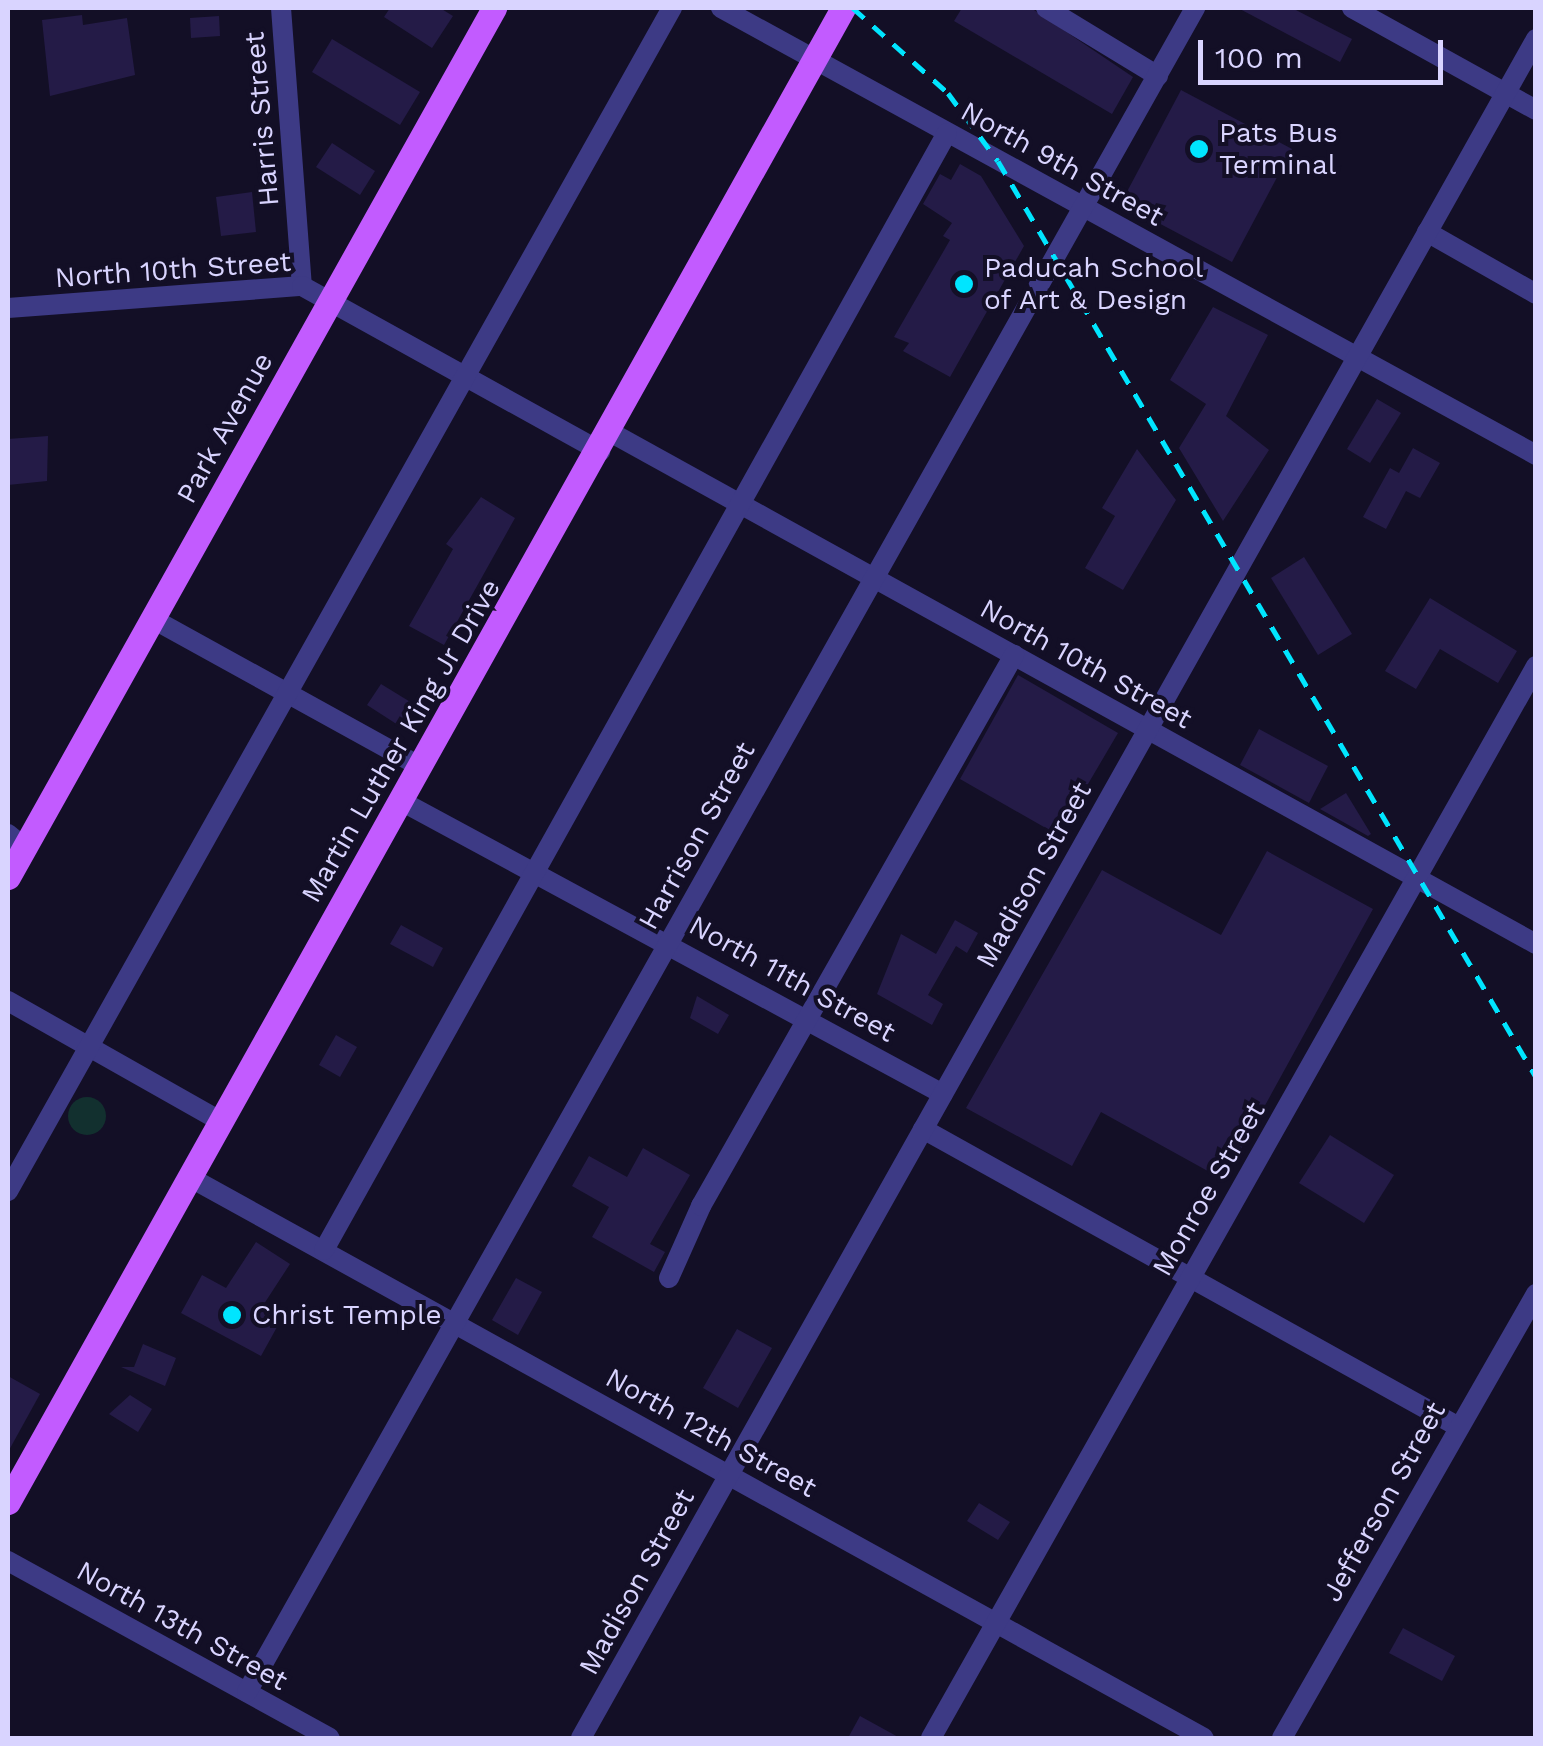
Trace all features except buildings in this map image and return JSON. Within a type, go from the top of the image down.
[{"type":"main road","name":"Park Avenue","points":[[8,877],[16,841],[153,619],[494,8]]},
{"type":"main road","name":"Martin Luther King Jr Drive","points":[[8,1502],[605,442],[843,8]]},
{"type":"street","name":"Harris Street","points":[[281,8],[302,286]]},
{"type":"street","points":[[8,1191],[462,375],[672,8]]},
{"type":"street","name":"North 9th Street","points":[[721,8],[1536,455]]},
{"type":"street","points":[[1046,8],[1158,76]]},
{"type":"street","name":"Harrison Street","points":[[247,1692],[1085,209],[1194,8]]},
{"type":"street","points":[[1352,8],[1536,110]]},
{"type":"street","name":"Madison Street","points":[[581,1738],[1536,40]]},
{"type":"street","points":[[324,1250],[744,506],[948,132]]},
{"type":"street","points":[[1427,232],[1536,294]]},
{"type":"street","name":"North 10th Street","points":[[8,308],[302,286],[462,375],[744,506],[1536,944]]},
{"type":"street","points":[[153,619],[421,767]]},
{"type":"street","points":[[669,1278],[806,1018],[1014,655]]},
{"type":"street","name":"Monroe Street","points":[[931,1738],[1536,666]]},
{"type":"street","name":"North 11th Street","points":[[401,801],[669,942],[943,1094]]},
{"type":"street","points":[[8,1002],[222,1122]]},
{"type":"street","points":[[924,1129],[1457,1426]]},
{"type":"street","name":"North 12th Street","points":[[190,1178],[1204,1738]]},
{"type":"street","name":"Jefferson Street","points":[[1282,1738],[1457,1426],[1536,1294]]},
{"type":"street","name":"North 13th Street","points":[[8,1562],[330,1738]]},
{"type":"green space","points":[[87,1097],[101,1102],[106,1116],[101,1130],[87,1135],[73,1130],[68,1116],[73,1102]]},
{"type":"railway","points":[[853,8],[948,93],[998,161],[1536,1077]]},
{"type":"place","name":"Pats Bus Terminal","points":[[1199,149]]},
{"type":"place","name":"Paducah School of Art & Design","points":[[964,284]]},
{"type":"place","name":"Christ Temple","points":[[232,1315]]}]
